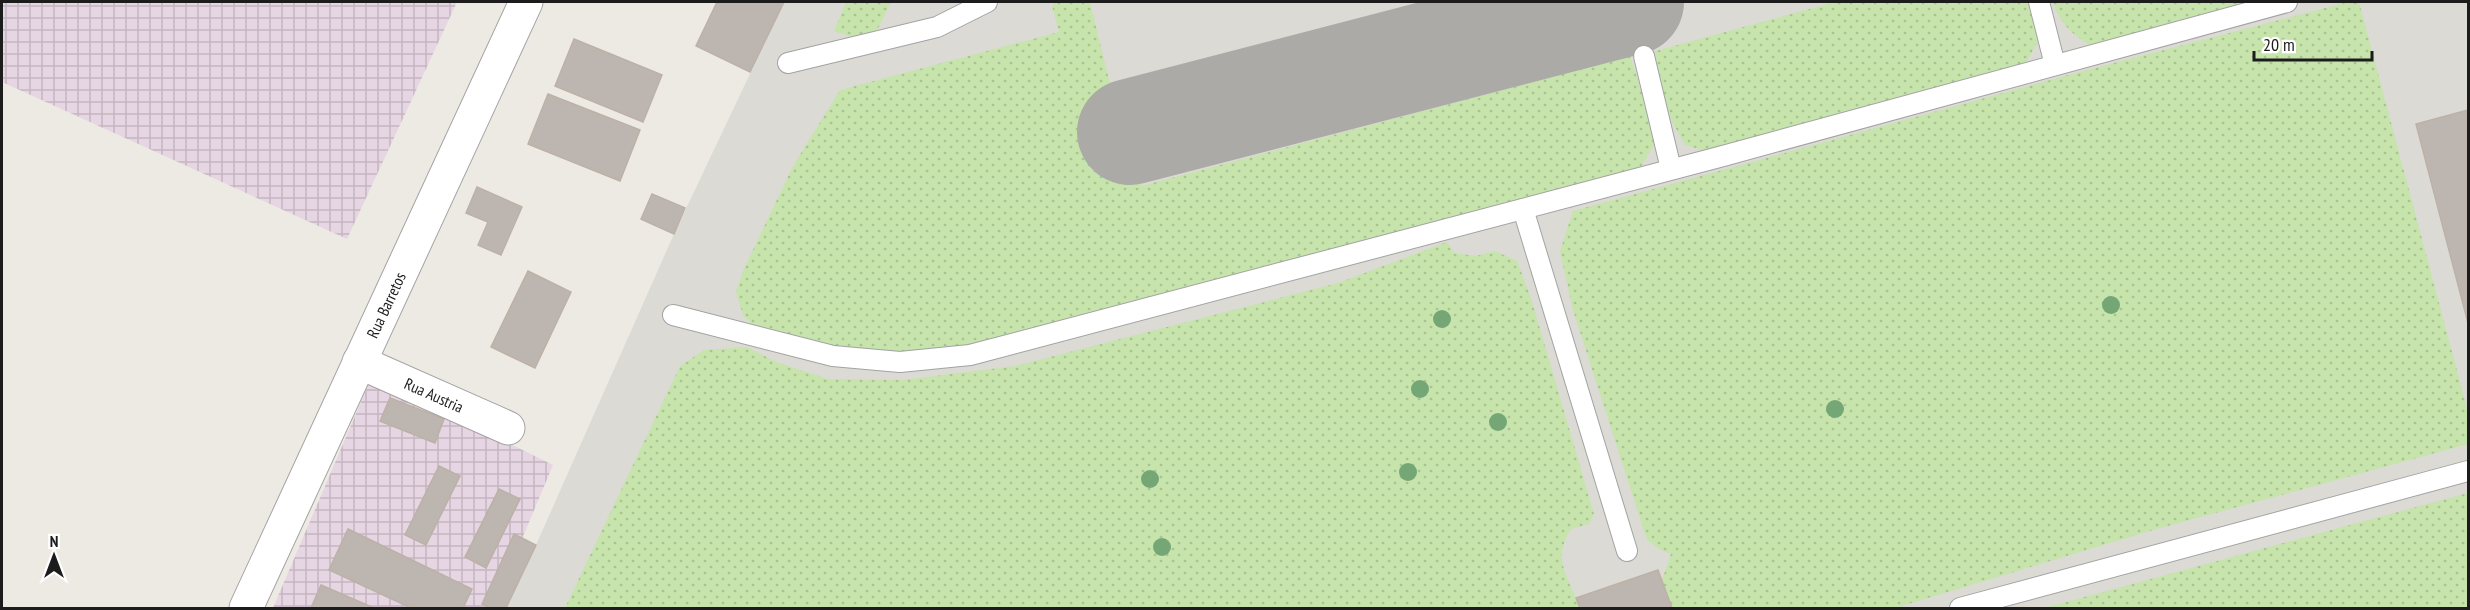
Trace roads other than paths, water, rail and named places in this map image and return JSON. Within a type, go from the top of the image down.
[{"type":"street","name":"Rua Barretos","points":[[246,609],[526,2]]},
{"type":"street","name":"Rua Austria","points":[[359,362],[508,428]]},
{"type":"lane","points":[[788,63],[938,27],[987,2]]},
{"type":"lane","points":[[2039,2],[2055,65]]},
{"type":"lane","points":[[673,315],[833,356],[900,362],[970,354],[1523,209],[2287,2]]},
{"type":"lane","points":[[1644,56],[1671,169]]},
{"type":"lane","points":[[1523,209],[1627,551]]},
{"type":"lane","points":[[1960,609],[2469,471]]}]
